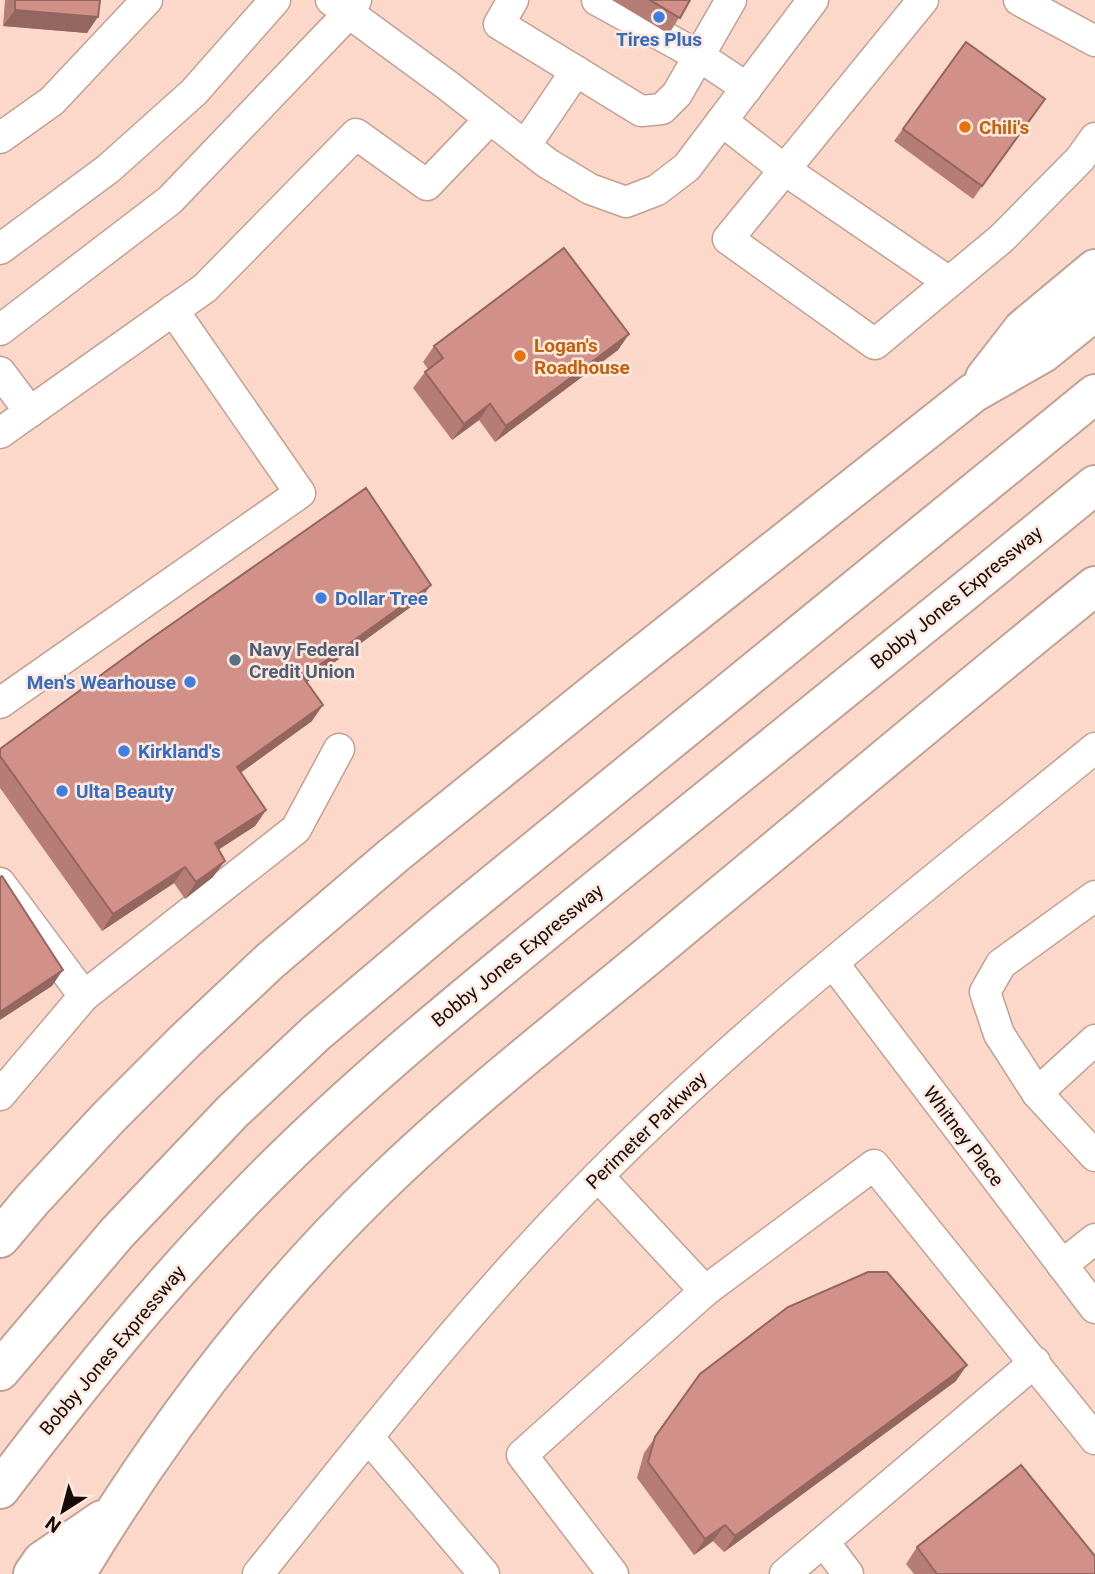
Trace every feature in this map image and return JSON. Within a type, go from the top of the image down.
[{"type":"highway","points":[[973,393],[1023,329],[1095,269]]},
{"type":"highway","points":[[0,1238],[108,1118],[185,1041],[270,961],[394,855],[973,393],[1043,353],[1095,311]]},
{"type":"highway","points":[[0,1371],[117,1233],[232,1112],[316,1033],[446,923],[1095,394]]},
{"type":"highway","name":"Bobby Jones Expressway","points":[[0,1489],[93,1368],[166,1282],[242,1200],[324,1121],[406,1046],[556,922],[1095,485]]},
{"type":"highway","points":[[76,1574],[113,1513],[223,1357],[346,1219],[415,1152],[493,1082],[1095,586]]},
{"type":"highway","points":[[33,1574],[42,1560],[113,1513]]},
{"type":"street","points":[[0,138],[52,101],[147,0]]},
{"type":"street","points":[[0,249],[108,169],[194,92],[275,0]]},
{"type":"street","points":[[513,0],[499,24],[641,111],[662,109],[677,94],[731,0]]},
{"type":"street","points":[[597,0],[699,56],[747,88]]},
{"type":"street","points":[[0,330],[170,200],[345,5],[547,163],[590,189],[626,202],[657,190],[687,166],[813,0]]},
{"type":"street","points":[[923,0],[728,239],[875,344],[1002,238],[1080,159],[1095,138]]},
{"type":"street","points":[[1029,3],[1095,41]]},
{"type":"street","points":[[525,146],[576,71]]},
{"type":"street","points":[[0,433],[205,288],[356,134],[427,185],[490,119]]},
{"type":"street","points":[[722,121],[785,170],[949,282]]},
{"type":"street","points":[[0,703],[300,493],[173,310]]},
{"type":"street","points":[[0,372],[30,412]]},
{"type":"street","name":"Perimeter Parkway","points":[[258,1574],[404,1392],[503,1277],[598,1176],[706,1073],[833,963],[1095,748]]},
{"type":"street","points":[[0,1096],[84,996],[296,829],[339,749]]},
{"type":"street","points":[[0,883],[84,996]]},
{"type":"street","points":[[1095,895],[1001,964],[985,992],[999,1034],[1037,1093],[1095,1156]]},
{"type":"street","name":"Whitney Place","points":[[833,963],[1095,1308]]},
{"type":"street","points":[[1037,1093],[1095,1040]]},
{"type":"street","points":[[613,1574],[522,1455],[705,1291],[874,1165],[1095,1439]]},
{"type":"street","points":[[598,1176],[705,1291]]},
{"type":"street","points":[[1062,1265],[1095,1239]]},
{"type":"street","points":[[785,1574],[1035,1362]]},
{"type":"street","points":[[368,1437],[484,1574]]},
{"type":"street","points":[[824,1542],[848,1574]]},
{"type":"building","points":[[15,0],[100,0],[98,17],[15,10]]},
{"type":"building","points":[[650,0],[690,0],[680,18]]},
{"type":"building","name":"Chili's","points":[[966,42],[1045,99],[982,186],[903,129]]},
{"type":"building","name":"Logan's Roadhouse","points":[[564,248],[629,334],[506,426],[490,404],[464,424],[425,372],[443,358],[434,346]]},
{"type":"building","points":[[366,488],[431,585],[303,677],[323,705],[237,767],[266,810],[215,843],[225,861],[196,882],[185,867],[113,914],[0,756],[0,749],[146,642]]},
{"type":"building","points":[[2,876],[63,970],[0,1012],[0,877]]},
{"type":"building","points":[[868,1272],[887,1272],[967,1365],[735,1536],[725,1525],[705,1539],[648,1462],[655,1437],[700,1374],[788,1307]]},
{"type":"building","points":[[1021,1465],[1095,1556],[1095,1574],[937,1574],[917,1547]]},
{"type":"place","name":"Tires Plus","points":[[659,17]]},
{"type":"place","name":"Chili's","points":[[965,127]]},
{"type":"place","name":"Logan's Roadhouse","points":[[520,356]]},
{"type":"place","name":"Dollar Tree","points":[[321,598]]},
{"type":"place","name":"Navy Federal Credit Union","points":[[235,660]]},
{"type":"place","name":"Men's Wearhouse","points":[[190,682]]},
{"type":"place","name":"Kirkland's","points":[[124,751]]},
{"type":"place","name":"Ulta Beauty","points":[[62,791]]}]
